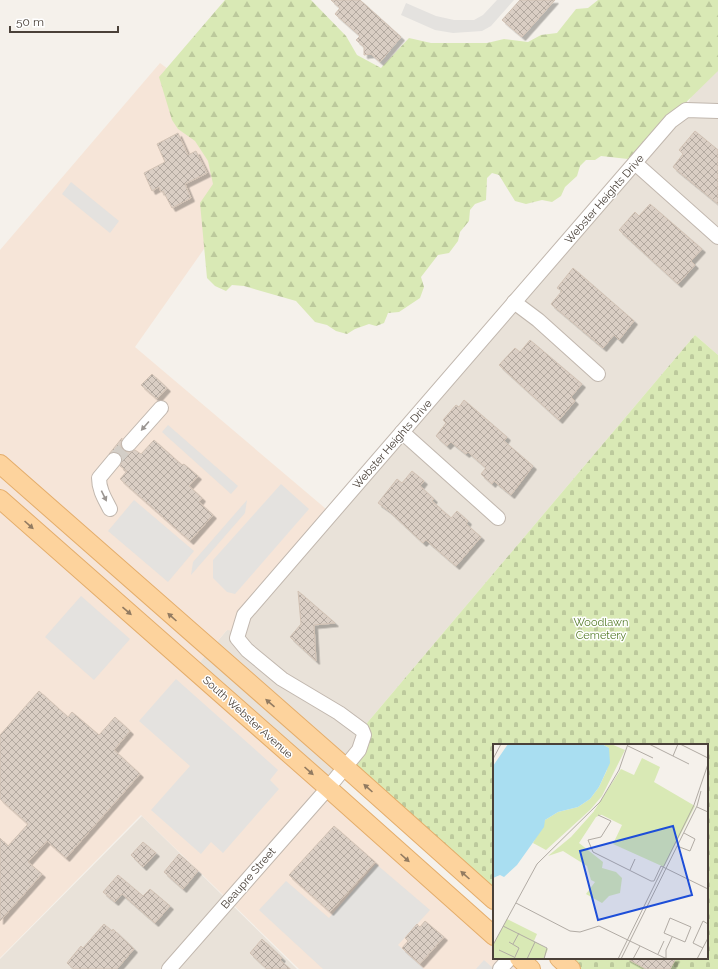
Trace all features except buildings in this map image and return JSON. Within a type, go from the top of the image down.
[{"type":"main road","points":[[0,464],[493,899]]},
{"type":"main road","name":"South Webster Avenue","points":[[0,499],[493,935]]},
{"type":"main road","points":[[520,959],[531,969]]},
{"type":"main road","points":[[560,959],[571,969]]},
{"type":"street","name":"Webster Heights Drive","points":[[328,788],[359,750],[364,735],[362,730],[339,713],[282,678],[247,650],[236,638],[244,615],[672,121],[686,110],[718,111]]},
{"type":"street","points":[[635,163],[718,237]]},
{"type":"street","points":[[514,302],[538,320],[598,374]]},
{"type":"street","points":[[129,444],[161,408]]},
{"type":"street","points":[[402,432],[498,518]]},
{"type":"street","points":[[110,509],[99,486],[99,478],[114,460]]},
{"type":"street","name":"Beaupre Street","points":[[169,969],[328,788]]},
{"type":"street","points":[[500,969],[509,959]]},
{"type":"shaded area","points":[[497,0],[514,0],[491,26],[482,31],[453,33],[435,30],[401,15],[406,3],[436,16],[454,20],[474,20],[483,15]]},
{"type":"shaded area","points":[[160,63],[188,84],[242,195],[135,347],[332,514],[239,632],[227,630],[194,669],[493,935],[493,959],[520,959],[531,969],[299,969],[141,815],[0,958],[0,250]]},
{"type":"shaded area","points":[[718,67],[718,355],[695,335],[367,723],[363,730],[364,733],[328,788],[194,669],[686,110],[694,88]]},
{"type":"shaded area","points":[[71,182],[119,221],[110,233],[62,194]]},
{"type":"shaded area","points":[[168,425],[238,486],[231,494],[162,432]]},
{"type":"shaded area","points":[[281,484],[309,509],[235,594],[227,592],[213,578],[213,560]]},
{"type":"shaded area","points":[[134,500],[194,551],[168,582],[108,531]]},
{"type":"shaded area","points":[[247,500],[245,513],[191,575],[193,562]]},
{"type":"shaded area","points":[[81,596],[130,639],[94,680],[45,637]]},
{"type":"shaded area","points":[[176,679],[278,770],[270,780],[279,789],[223,853],[211,842],[201,854],[151,810],[190,766],[139,721]]},
{"type":"shaded area","points":[[142,816],[297,969],[0,969],[0,959]]},
{"type":"shaded area","points":[[376,864],[430,910],[398,945],[424,969],[323,969],[259,910],[286,881],[329,918]]},
{"type":"shaded area","points":[[484,960],[494,969],[476,969]]},
{"type":"green space","points":[[225,0],[311,0],[346,36],[357,55],[381,68],[409,38],[431,43],[487,43],[504,39],[528,42],[541,35],[557,33],[576,9],[588,8],[598,0],[718,0],[718,71],[628,159],[601,156],[595,160],[586,160],[580,166],[577,176],[565,187],[561,196],[552,202],[542,200],[526,204],[515,201],[499,175],[492,173],[487,178],[486,200],[475,204],[470,210],[469,221],[460,232],[458,241],[449,253],[438,255],[421,277],[424,287],[420,298],[399,312],[388,313],[384,323],[376,326],[369,324],[355,329],[347,334],[336,331],[327,325],[315,322],[296,301],[244,286],[232,285],[226,291],[215,286],[207,278],[200,203],[213,184],[208,161],[195,141],[178,129],[172,120],[159,77]]},
{"type":"green space","name":"Woodlawn Cemetery","points":[[695,335],[718,355],[718,969],[560,969],[549,959],[708,959],[708,744],[493,744],[493,909],[346,779],[368,747],[367,723]]},
{"type":"tunnel","points":[[114,460],[129,444]]}]
